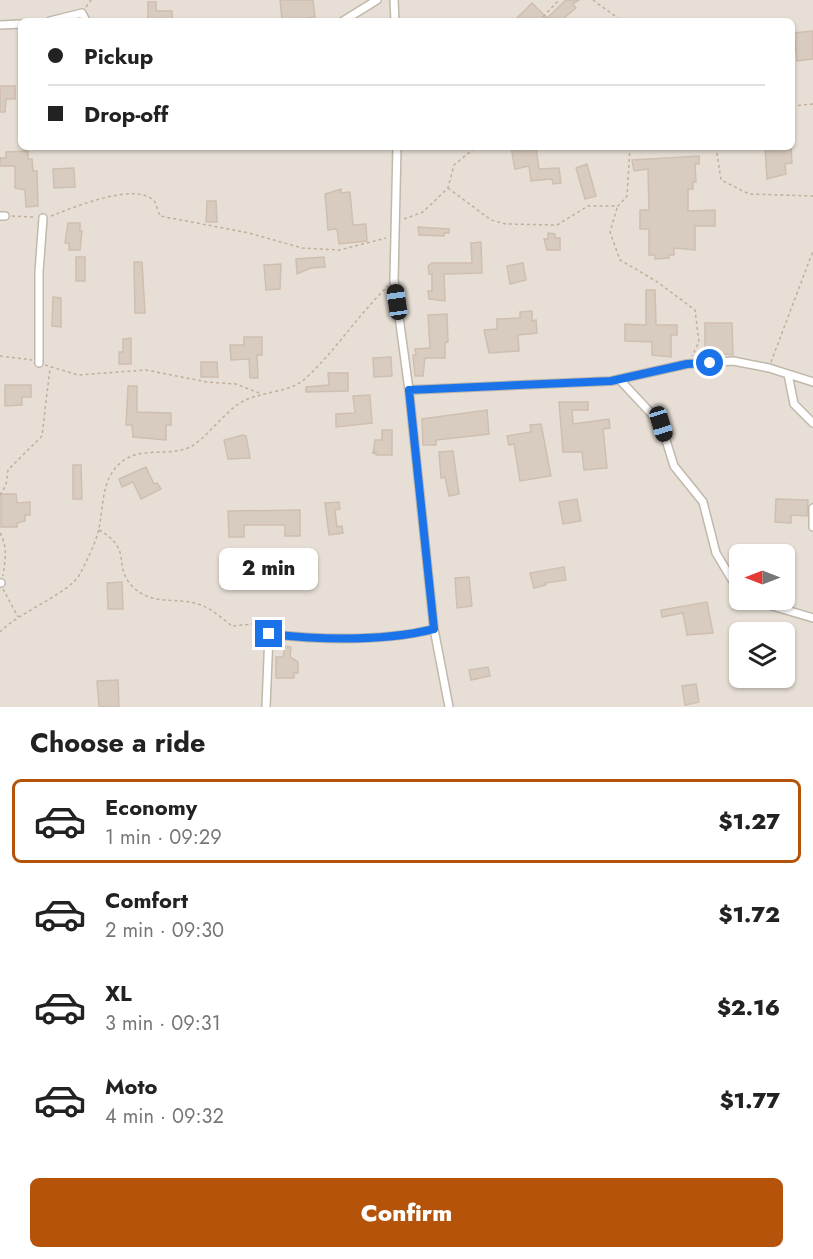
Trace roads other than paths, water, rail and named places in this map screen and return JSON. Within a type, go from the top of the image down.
[{"type":"street","points":[[348,18],[377,0]]},
{"type":"street","points":[[394,0],[395,18]]},
{"type":"street","points":[[62,18],[82,13],[84,18]]},
{"type":"street","points":[[0,25],[18,24]]},
{"type":"street","points":[[397,150],[394,280],[409,390],[434,629],[449,707]]},
{"type":"street","points":[[39,363],[39,272],[44,218]]},
{"type":"street","points":[[409,390],[619,379],[687,364],[733,361],[769,368],[813,382]]},
{"type":"street","points":[[788,375],[795,404],[813,423]]},
{"type":"street","points":[[619,379],[661,424],[674,466],[703,502],[716,553],[729,575]]},
{"type":"street","points":[[813,508],[813,527]]},
{"type":"street","points":[[786,610],[813,618]]},
{"type":"street","points":[[266,707],[269,634],[295,637],[399,637],[434,629]]}]
